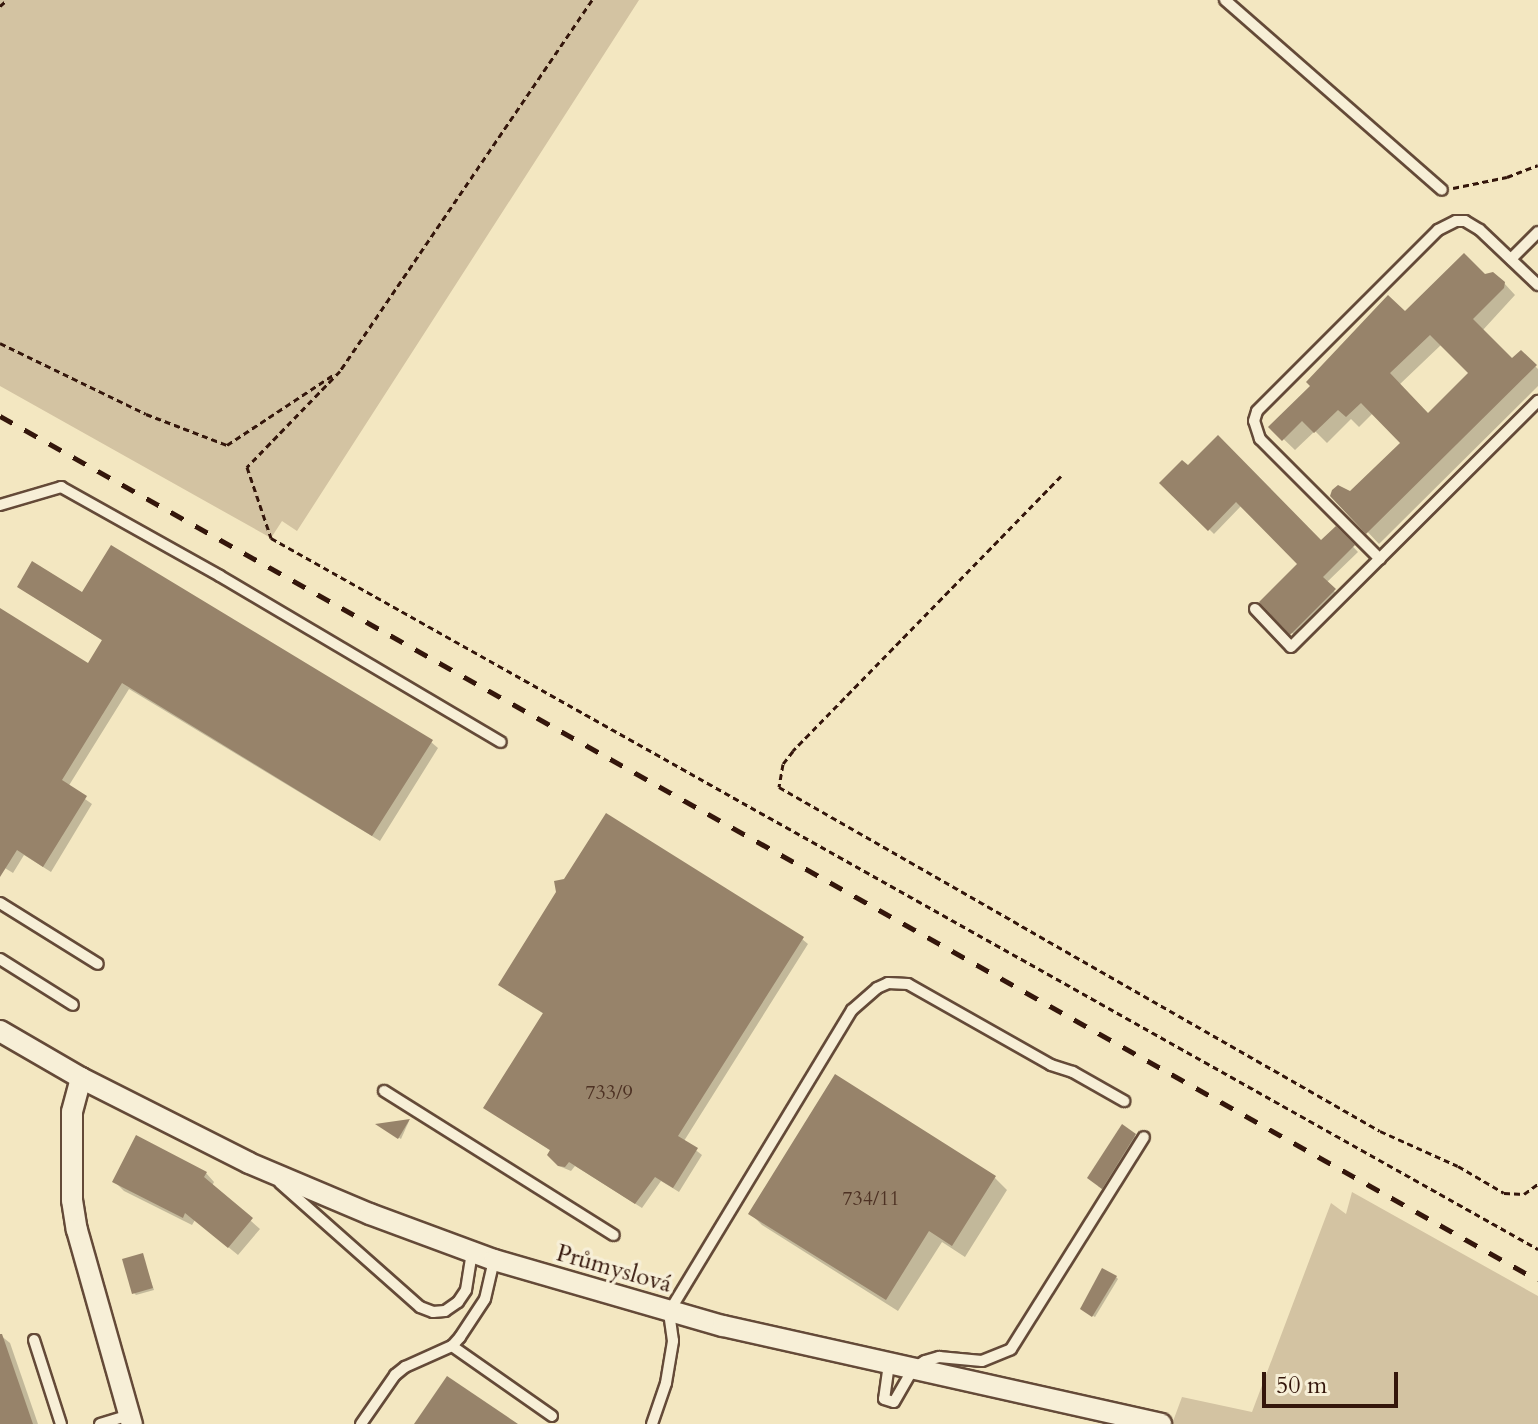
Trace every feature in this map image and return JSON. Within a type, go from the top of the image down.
[{"type":"street","name":"Průmyslová","points":[[0,1031],[81,1078],[265,1170],[494,1260],[669,1312],[1115,1419],[1161,1424]]},
{"type":"street","points":[[81,1078],[72,1112],[72,1200],[77,1230],[130,1419]]},
{"type":"lane","points":[[1225,0],[1442,190]]},
{"type":"lane","points":[[1380,559],[1260,439],[1254,421],[1257,411],[1438,230],[1465,221],[1480,230],[1538,285]]},
{"type":"lane","points":[[1511,259],[1538,232]]},
{"type":"lane","points":[[1255,609],[1291,647],[1538,401]]},
{"type":"lane","points":[[0,505],[61,487],[220,576],[501,742]]},
{"type":"lane","points":[[0,903],[98,964]]},
{"type":"lane","points":[[0,959],[73,1005]]},
{"type":"lane","points":[[652,1424],[666,1383],[673,1341],[669,1312],[852,1010],[877,988],[888,983],[908,984],[1051,1065],[1073,1072],[1124,1101]]},
{"type":"lane","points":[[384,1091],[614,1235]]},
{"type":"lane","points":[[889,1364],[884,1399],[894,1402],[913,1369],[931,1358],[982,1361],[1011,1349],[1144,1137]]},
{"type":"lane","points":[[265,1170],[420,1307],[433,1312],[445,1311],[458,1302],[466,1290],[472,1252]]},
{"type":"lane","points":[[361,1424],[395,1375],[405,1367],[452,1346],[485,1299],[494,1260]]},
{"type":"lane","points":[[34,1340],[61,1424]]},
{"type":"lane","points":[[452,1346],[552,1416]]},
{"type":"lane","points":[[100,1424],[130,1419]]},
{"type":"path","points":[[0,6],[7,0]]},
{"type":"path","points":[[592,0],[340,371],[247,467],[271,538],[1538,1249]]},
{"type":"path","points":[[1442,190],[1507,177],[1538,165]]},
{"type":"path","points":[[0,343],[146,414],[227,445],[340,371]]},
{"type":"path","points":[[1061,476],[793,751],[783,764],[779,787],[1380,1131],[1458,1166],[1504,1193],[1524,1194],[1538,1184]]},
{"type":"shaded area","points":[[0,0],[639,0],[297,531],[282,521],[271,538],[0,386]]},
{"type":"shaded area","points":[[1352,1192],[1538,1296],[1538,1424],[1172,1424],[1182,1397],[1252,1412],[1331,1203],[1346,1214]]},
{"type":"building","points":[[1464,253],[1485,274],[1493,272],[1505,282],[1504,288],[1473,319],[1512,358],[1521,350],[1537,365],[1366,534],[1330,496],[1332,490],[1338,485],[1350,491],[1400,443],[1361,403],[1346,417],[1338,410],[1314,433],[1302,421],[1282,441],[1268,427],[1310,386],[1306,382],[1388,295],[1405,311]],"holes":[[[1430,335],[1468,373],[1428,413],[1390,373]]]},
{"type":"building","points":[[1218,435],[1321,540],[1336,526],[1355,545],[1323,577],[1336,589],[1290,635],[1259,602],[1297,564],[1236,502],[1208,531],[1159,483],[1182,460],[1188,465]]},
{"type":"building","points":[[111,545],[433,740],[372,836],[122,683],[62,780],[87,796],[43,867],[17,850],[0,877],[0,608],[88,663],[102,640],[17,587],[32,561],[82,592]]},
{"type":"building","points":[[606,813],[804,937],[678,1136],[698,1148],[673,1188],[655,1177],[635,1204],[569,1162],[565,1167],[558,1166],[547,1155],[550,1150],[483,1108],[543,1013],[498,985],[556,892],[554,881],[564,879]]},
{"type":"building","points":[[835,1074],[996,1176],[952,1246],[929,1231],[886,1300],[748,1214]]},
{"type":"building","points":[[410,1119],[398,1139],[375,1124]]},
{"type":"building","points":[[1122,1124],[1136,1134],[1102,1189],[1087,1178]]},
{"type":"building","points":[[136,1135],[207,1172],[204,1177],[253,1218],[228,1248],[185,1213],[183,1218],[112,1182]]},
{"type":"building","points":[[143,1253],[153,1288],[132,1294],[122,1259]]},
{"type":"building","points":[[1102,1268],[1117,1276],[1092,1317],[1080,1309]]},
{"type":"building","points":[[2,1334],[33,1424],[0,1424]]},
{"type":"building","points":[[447,1376],[518,1424],[414,1424]]},
{"type":"railway","points":[[0,416],[1538,1280]]}]
